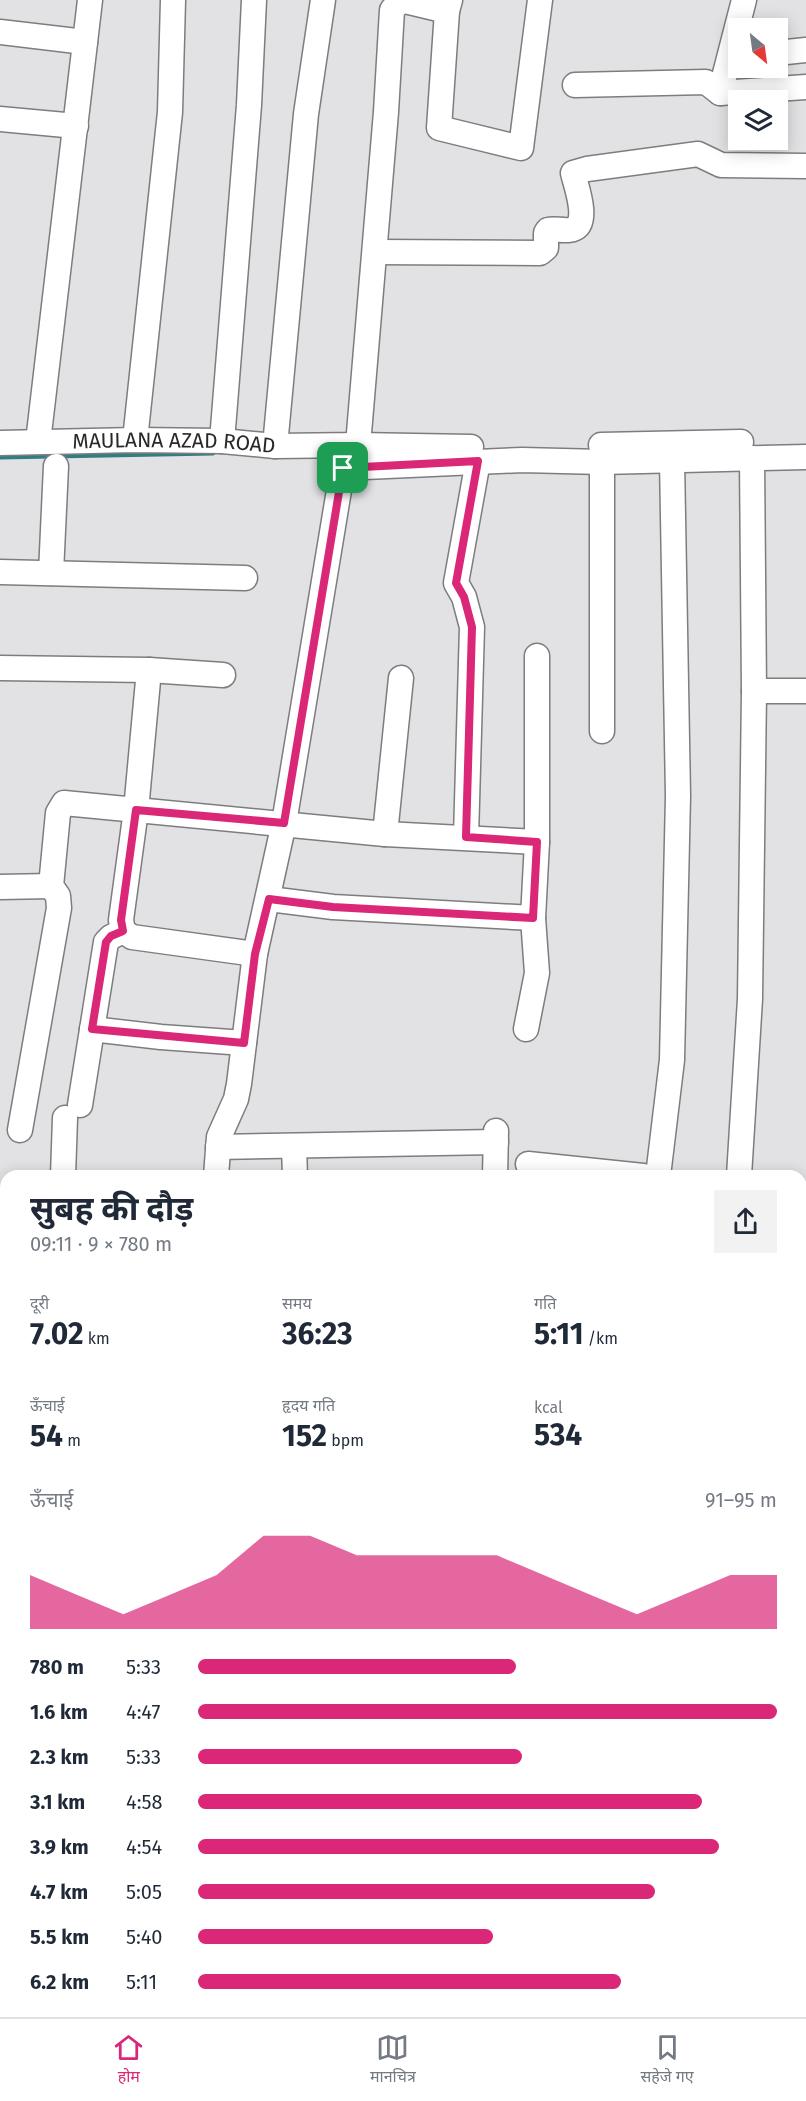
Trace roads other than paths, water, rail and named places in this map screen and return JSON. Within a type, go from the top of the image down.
[{"type":"street","points":[[38,442],[90,0]]},
{"type":"street","points":[[135,440],[170,112],[173,0]]},
{"type":"street","points":[[222,441],[249,105],[254,0]]},
{"type":"street","points":[[276,446],[306,114],[323,0]]},
{"type":"street","points":[[216,1170],[222,1124],[236,1100],[255,954],[284,823],[348,453],[375,252],[392,10],[401,0],[449,6],[439,128],[521,148],[540,0]]},
{"type":"street","points":[[741,18],[744,0]]},
{"type":"street","points":[[0,32],[85,42]]},
{"type":"street","points":[[788,52],[806,50]]},
{"type":"street","points":[[720,93],[728,72]]},
{"type":"street","points":[[575,85],[706,82],[720,93],[806,87]]},
{"type":"street","points":[[0,119],[76,126]]},
{"type":"street","points":[[375,252],[540,253],[546,248],[548,230],[572,230],[579,225],[582,217],[573,173],[587,169],[698,154],[721,165],[806,166]]},
{"type":"street","name":"MAULANA AZAD ROAD","points":[[0,443],[222,441],[348,453]]},
{"type":"street","points":[[348,453],[685,442],[806,442]]},
{"type":"street","points":[[348,453],[478,461],[602,462],[806,457]]},
{"type":"street","points":[[739,1170],[750,999],[754,691],[752,458]]},
{"type":"street","points":[[659,1170],[672,1060],[678,796],[672,460]]},
{"type":"street","points":[[466,837],[472,627],[464,597],[456,583],[478,461]]},
{"type":"street","points":[[602,462],[602,731]]},
{"type":"street","points":[[51,573],[56,466]]},
{"type":"street","points":[[0,572],[245,578]]},
{"type":"street","points":[[526,1029],[537,973],[533,918],[537,842],[537,657]]},
{"type":"street","points":[[0,668],[149,670],[223,675]]},
{"type":"street","points":[[149,670],[136,810],[121,920],[123,931],[132,937],[255,954]]},
{"type":"street","points":[[385,834],[402,678]]},
{"type":"street","points":[[754,691],[806,692]]},
{"type":"street","points":[[20,1130],[59,908],[58,896],[51,886],[58,813],[64,803],[385,834],[537,842]]},
{"type":"street","points":[[0,887],[51,886]]},
{"type":"street","points":[[269,899],[333,907],[533,918]]},
{"type":"street","points":[[64,1170],[72,1112],[92,1029],[106,942],[111,936],[123,931]]},
{"type":"street","points":[[92,1029],[244,1043]]},
{"type":"street","points":[[218,1147],[294,1147],[496,1136],[495,1170]]},
{"type":"street","points":[[294,1147],[294,1170]]},
{"type":"street","points":[[528,1164],[586,1170]]},
{"type":"waterway","points":[[0,457],[213,453]]}]
